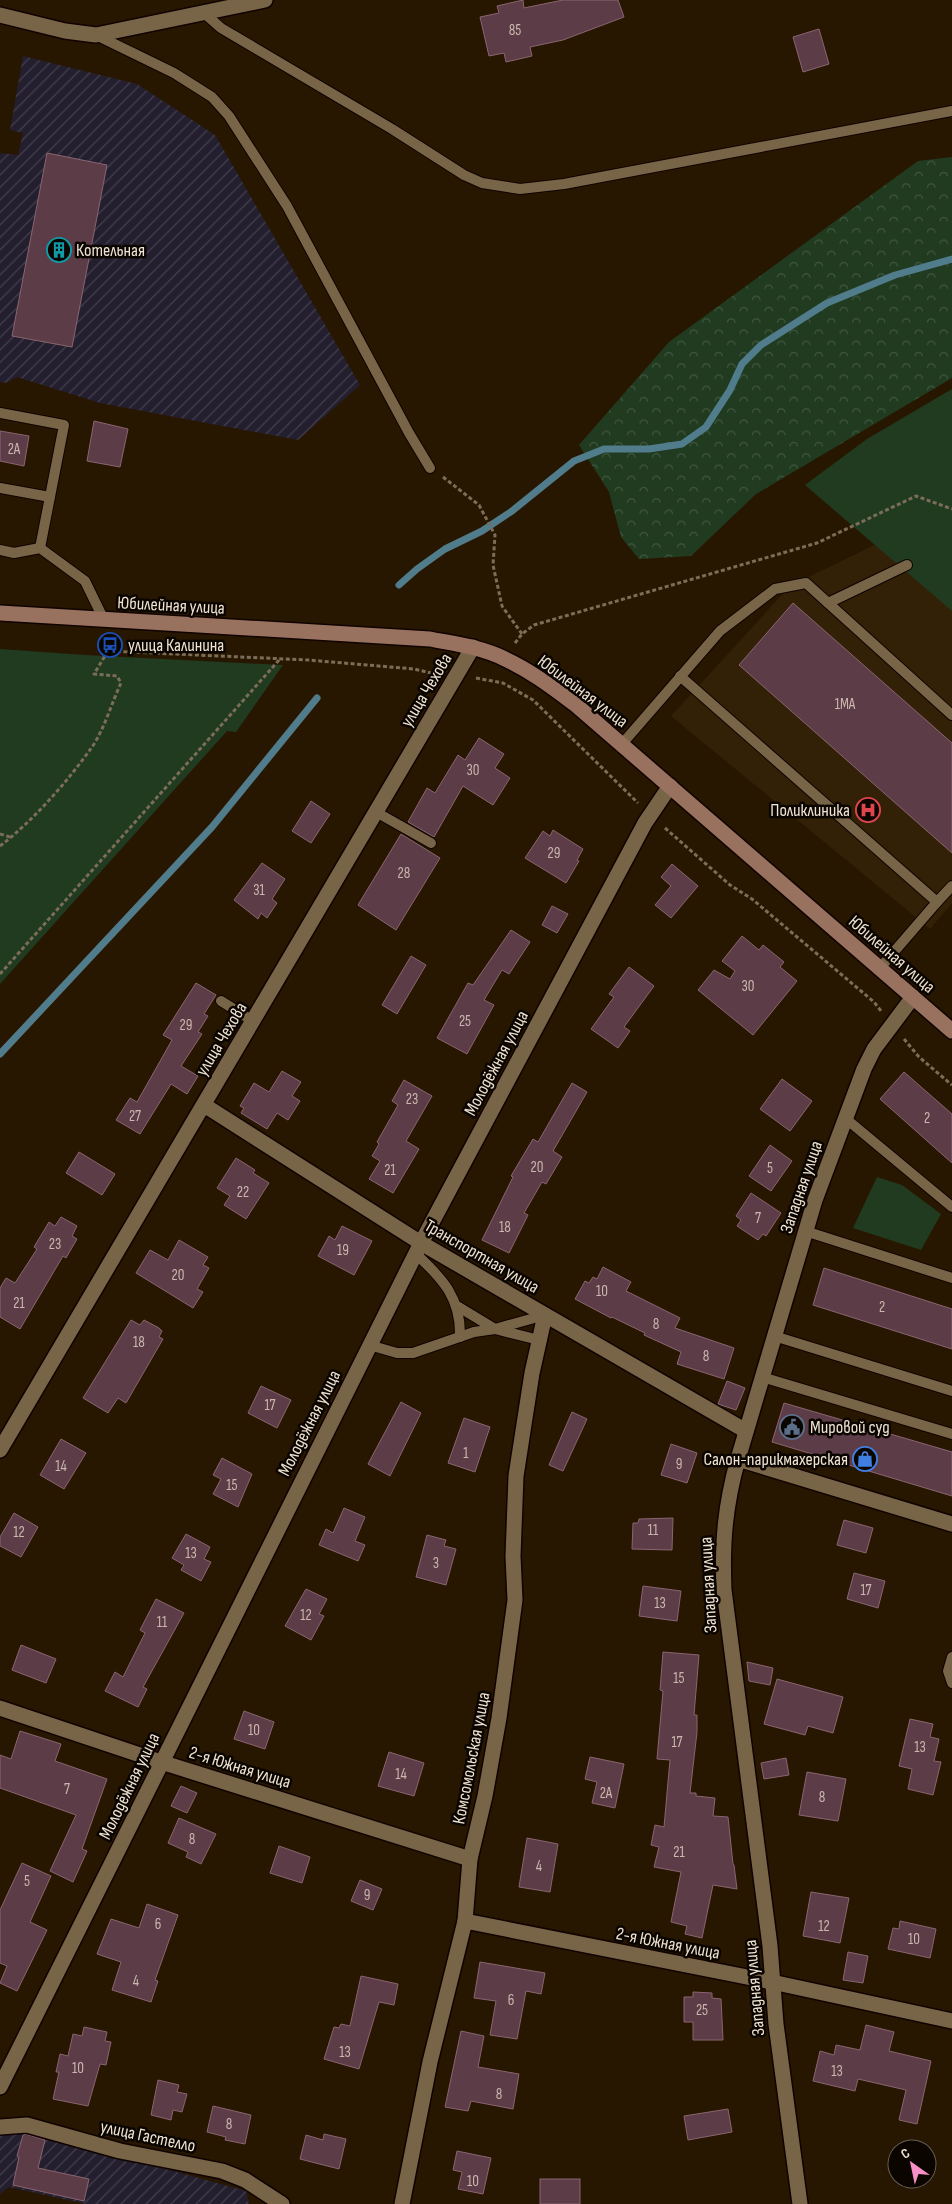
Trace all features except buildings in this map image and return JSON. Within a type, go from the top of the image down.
[{"type":"main road","name":"Юбилейная улица","points":[[0,613],[430,639],[473,647],[504,658],[539,677],[576,705],[952,1031]]},
{"type":"street","points":[[0,15],[65,31],[96,35],[265,0]]},
{"type":"street","name":"улица Чехова","points":[[0,1450],[473,647]]},
{"type":"street","name":"Молодёжная улица","points":[[0,2087],[369,1345],[651,815],[670,786]]},
{"type":"street","name":"Западная улица","points":[[800,2204],[788,2122],[772,1982],[770,1946],[724,1590],[725,1522],[728,1496],[738,1459],[805,1231],[845,1118],[867,1062],[892,1024],[913,997]]},
{"type":"street","name":"Транспортная улица","points":[[204,1104],[419,1248],[545,1315],[746,1431]]},
{"type":"street","name":"Комсомольская улица","points":[[402,2204],[430,2062],[465,1922],[470,1859],[486,1796],[515,1600],[513,1556],[516,1476],[532,1373],[545,1315]]},
{"type":"street","points":[[738,1459],[952,1524]]},
{"type":"street","name":"2-я Южная улица","points":[[0,1708],[161,1762],[470,1859]]},
{"type":"street","name":"2-я Южная улица","points":[[465,1922],[772,1982],[952,2020]]},
{"type":"street","name":"улица Гастелло","points":[[0,2127],[27,2125],[120,2151],[222,2171],[245,2180],[282,2204]]},
{"type":"lane","points":[[204,13],[220,28],[392,129],[464,175],[482,183],[520,189],[564,184],[952,112]]},
{"type":"lane","points":[[96,35],[174,73],[212,98],[229,116],[287,206],[409,434],[430,468]]},
{"type":"lane","points":[[0,413],[64,425],[40,548]]},
{"type":"lane","points":[[0,488],[50,497]]},
{"type":"lane","points":[[0,550],[14,553],[40,548],[86,582],[104,620]]},
{"type":"lane","points":[[828,603],[907,566]]},
{"type":"lane","points":[[622,744],[720,631],[775,589],[806,583],[952,715]]},
{"type":"lane","points":[[680,676],[937,902]]},
{"type":"lane","points":[[376,812],[432,843]]},
{"type":"lane","points":[[880,968],[952,886]]},
{"type":"lane","points":[[221,1001],[253,1021]]},
{"type":"lane","points":[[845,1118],[952,1207]]},
{"type":"lane","points":[[805,1231],[952,1278]]},
{"type":"lane","points":[[419,1248],[448,1287],[457,1306],[460,1337]]},
{"type":"lane","points":[[457,1306],[495,1329],[539,1340]]},
{"type":"lane","points":[[369,1345],[397,1353],[413,1353],[474,1332],[495,1329],[545,1315]]},
{"type":"lane","points":[[774,1336],[952,1391]]},
{"type":"lane","points":[[762,1377],[952,1434]]},
{"type":"lane","points":[[952,1657],[948,1671],[952,1683]]},
{"type":"path","points":[[430,468],[479,505],[495,535],[494,565],[502,606],[522,634]]},
{"type":"path","points":[[504,658],[522,634],[534,625],[817,544],[916,496],[952,508]]},
{"type":"path","points":[[0,846],[11,838],[57,790],[93,746],[121,683],[117,676],[94,674],[108,651],[280,658],[414,669],[428,674],[489,679],[517,690],[533,700],[651,815],[730,885],[752,899],[874,1002],[919,1056],[952,1085]]},
{"type":"path","points":[[0,974],[280,658]]},
{"type":"path","points":[[0,834],[11,838]]},
{"type":"shaded area","points":[[23,56],[137,84],[215,135],[360,385],[298,440],[100,403],[17,377],[7,383],[0,382],[0,153],[18,155],[23,133],[10,130]]},
{"type":"shaded area","name":"Поликлиника","points":[[891,537],[952,596],[952,903],[930,929],[671,716],[790,586]]},
{"type":"shaded area","points":[[20,2129],[246,2191],[249,2204],[86,2204],[9,2187],[0,2194],[0,2131]]},
{"type":"green space","points":[[952,157],[952,378],[756,494],[691,556],[639,559],[621,537],[609,492],[579,445],[669,342],[918,161]]},
{"type":"green space","points":[[952,389],[952,611],[805,485],[867,439]]},
{"type":"green space","points":[[0,649],[283,665],[236,732],[227,731],[0,984]]},
{"type":"green space","points":[[877,1177],[902,1185],[941,1214],[921,1250],[853,1228]]},
{"type":"waterway","points":[[399,585],[417,569],[445,549],[482,531],[512,511],[574,461],[604,449],[649,449],[682,444],[706,427],[730,390],[742,364],[761,345],[827,303],[895,275],[952,259]]},
{"type":"waterway","points":[[0,1054],[212,827],[317,698]]},
{"type":"place","name":"Котельная","points":[[59,250]]},
{"type":"place","name":"улица Калинина","points":[[110,645]]},
{"type":"place","name":"Поликлиника","points":[[868,810]]},
{"type":"place","name":"Мировой суд","points":[[792,1427]]},
{"type":"place","name":"Салон-парикмахерская","points":[[865,1459]]}]
